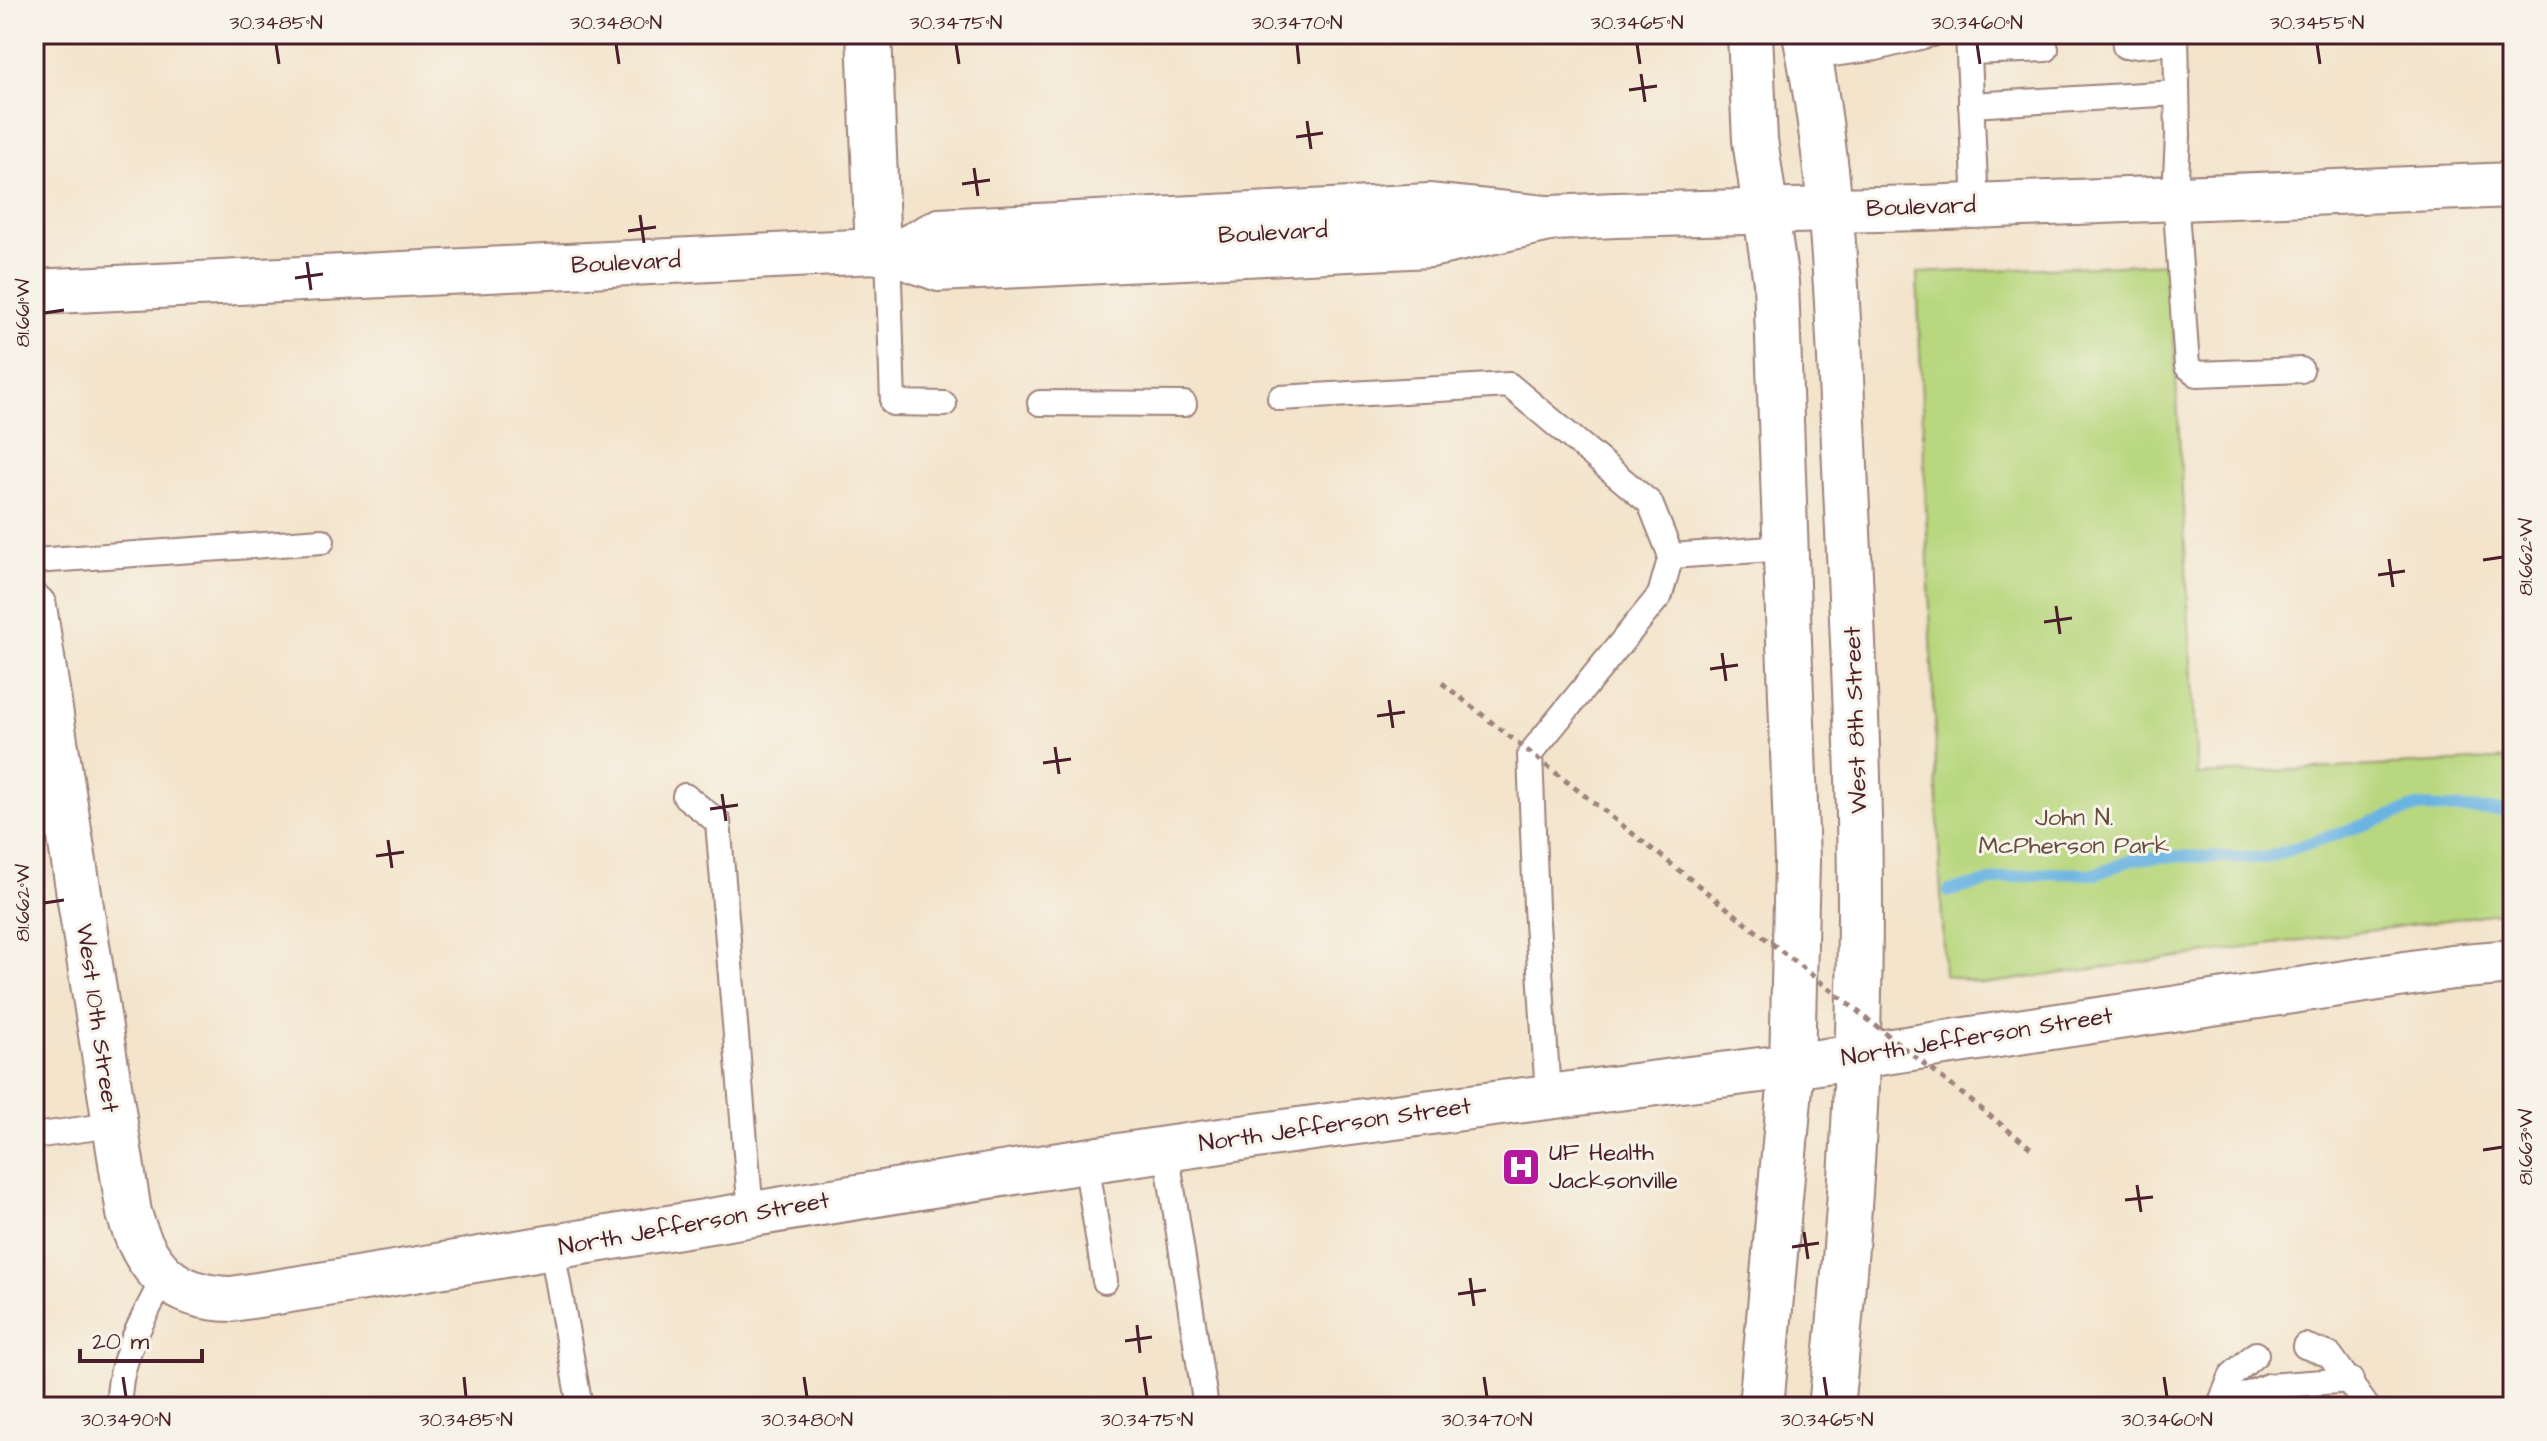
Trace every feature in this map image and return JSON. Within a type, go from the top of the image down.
[{"type":"street","points":[[869,34],[885,255]]},
{"type":"street","points":[[1750,34],[1755,140],[1776,282],[1797,861],[1792,1066],[1761,1407]]},
{"type":"street","name":"West 8th Street","points":[[1807,46],[1832,210],[1856,710],[1860,909],[1858,1055],[1846,1264],[1831,1407]]},
{"type":"street","name":"Boulevard","points":[[34,292],[885,255],[1615,215],[2513,185]]},
{"type":"street","name":"West 10th Street","points":[[34,607],[45,750],[112,1125],[137,1240],[148,1260],[164,1277]]},
{"type":"street","name":"North Jefferson Street","points":[[164,1277],[185,1291],[209,1299],[232,1299],[552,1249],[751,1213],[1166,1149],[1548,1095],[1792,1066],[2452,967],[2513,962]]},
{"type":"lane","points":[[1807,46],[1876,48],[1923,35]]},
{"type":"lane","points":[[2125,46],[2176,38],[2175,196],[2187,366],[2197,374],[2301,370]]},
{"type":"lane","points":[[1976,205],[1969,43],[2046,49]]},
{"type":"lane","points":[[1971,105],[2177,93]]},
{"type":"lane","points":[[885,255],[893,403],[944,404]]},
{"type":"lane","points":[[1280,398],[1509,385],[1650,503],[1671,556],[1660,595],[1530,754],[1548,1095]]},
{"type":"lane","points":[[1040,403],[1184,404]]},
{"type":"lane","points":[[34,561],[322,541]]},
{"type":"lane","points":[[1671,556],[1786,548]]},
{"type":"lane","points":[[685,796],[718,822],[751,1213]]},
{"type":"lane","points":[[34,1136],[112,1125]]},
{"type":"lane","points":[[1166,1149],[1206,1407]]},
{"type":"lane","points":[[1086,1161],[1105,1281]]},
{"type":"lane","points":[[552,1249],[580,1407]]},
{"type":"lane","points":[[119,1407],[118,1385],[124,1359],[164,1277]]},
{"type":"lane","points":[[2305,1346],[2330,1355],[2351,1380],[2367,1407]]},
{"type":"lane","points":[[2219,1407],[2232,1375],[2256,1354]]},
{"type":"lane","points":[[2219,1407],[2268,1386],[2351,1380]]},
{"type":"path","points":[[1442,683],[2032,1149]]},
{"type":"green space","name":"John N. McPherson Park","points":[[2170,263],[2197,775],[2513,759],[2513,911],[1984,984],[1944,975],[1917,273]]},
{"type":"waterway","points":[[1949,891],[2004,878],[2050,873],[2096,874],[2134,859],[2174,856],[2265,858],[2417,807],[2513,811]]},
{"type":"place","name":"UF Health Jacksonville","points":[[1521,1167]]}]
